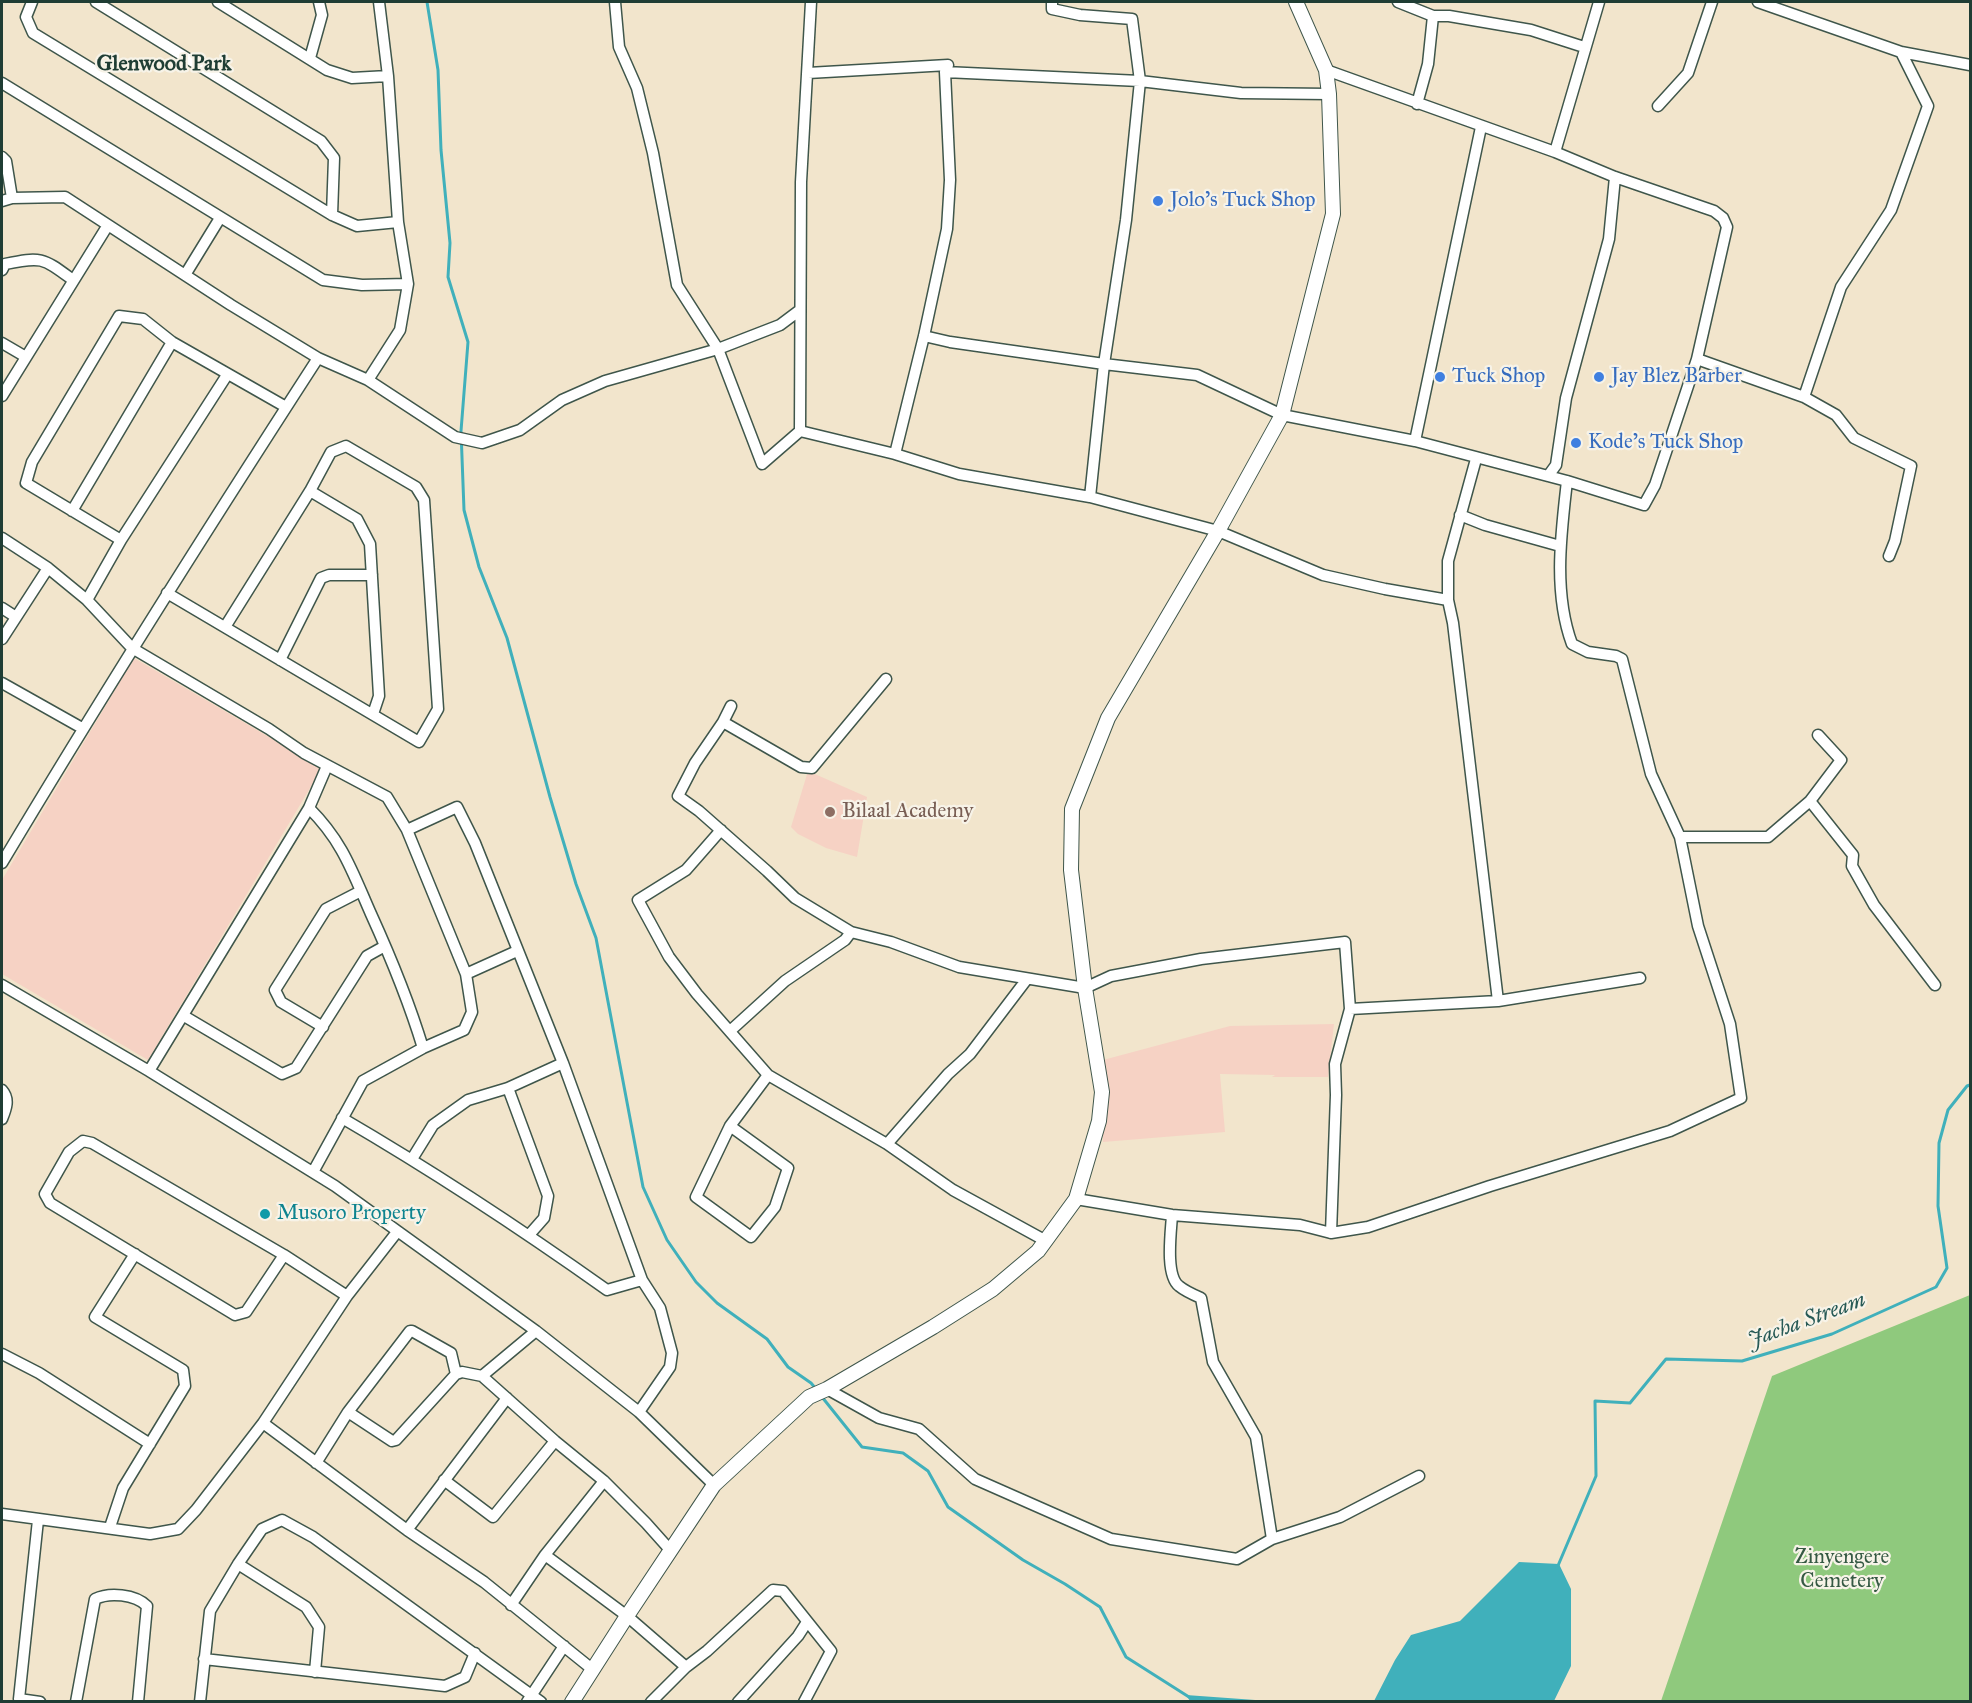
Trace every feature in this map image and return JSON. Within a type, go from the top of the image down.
[{"type":"street","points":[[32,2],[26,17],[33,33],[332,215],[357,226],[398,222]]},
{"type":"street","points":[[96,2],[321,141],[334,158],[332,215]]},
{"type":"street","points":[[218,2],[327,70],[352,78],[388,76]]},
{"type":"street","points":[[310,58],[322,15],[319,2]]},
{"type":"street","points":[[368,380],[400,330],[408,284],[398,222],[388,76],[379,2]]},
{"type":"street","points":[[615,2],[619,47],[640,99],[653,153],[677,285],[718,349],[762,464],[800,431],[801,182],[811,2]]},
{"type":"street","points":[[1052,2],[1052,9],[1080,15],[1132,19],[1140,81],[1126,220],[1104,364],[1090,497]]},
{"type":"street","points":[[572,1701],[714,1485],[808,1397],[827,1389],[993,1289],[1038,1251],[1076,1199],[1099,1121],[1102,1092],[1085,988],[1071,870],[1072,809],[1108,718],[1218,531],[1281,415],[1333,214],[1329,94],[1326,70],[1296,2]]},
{"type":"street","points":[[1398,2],[1433,16],[1449,16],[1531,30],[1584,47]]},
{"type":"street","points":[[1555,152],[1599,2]]},
{"type":"street","points":[[1658,106],[1688,73],[1712,2]]},
{"type":"street","points":[[1758,2],[1901,52],[1971,65]]},
{"type":"street","points":[[1417,104],[1428,64],[1433,16]]},
{"type":"street","points":[[1804,397],[1841,287],[1890,210],[1928,106],[1901,52]]},
{"type":"street","points":[[808,74],[948,65],[945,72],[950,180],[947,229],[895,454]]},
{"type":"street","points":[[924,336],[950,342],[1104,364],[1197,375],[1281,415],[1415,441],[1476,459],[1567,481],[1644,505],[1655,485],[1697,359],[1727,227],[1723,218],[1714,211],[1615,177],[1555,152],[1326,70]]},
{"type":"street","points":[[945,72],[1140,81],[1241,93],[1329,94]]},
{"type":"street","points":[[2,83],[323,280],[362,285],[408,284]]},
{"type":"street","points":[[1415,441],[1481,127]]},
{"type":"street","points":[[2,158],[6,161],[7,200],[65,197],[318,358],[368,380],[455,437],[469,442],[482,443],[520,430],[562,400],[605,381],[718,349],[780,326],[800,310]]},
{"type":"street","points":[[1548,476],[1556,465],[1566,398],[1610,239],[1615,177]]},
{"type":"street","points":[[185,275],[220,218]]},
{"type":"street","points":[[2,396],[108,225]]},
{"type":"street","points":[[2,270],[5,264],[29,259],[48,262],[73,280]]},
{"type":"street","points":[[121,540],[26,483],[32,462],[119,316],[143,319],[172,342],[286,407]]},
{"type":"street","points":[[72,511],[172,342]]},
{"type":"street","points":[[2,343],[26,357]]},
{"type":"street","points":[[2,863],[132,648],[318,358]]},
{"type":"street","points":[[1697,359],[1804,397],[1836,415],[1854,438],[1911,466],[1895,541],[1889,556]]},
{"type":"street","points":[[87,600],[121,540],[227,375]]},
{"type":"street","points":[[800,431],[895,454],[959,474],[1090,497],[1218,531],[1323,575],[1448,600]]},
{"type":"street","points":[[167,593],[418,742],[438,709],[424,500],[416,487],[346,446],[331,452],[310,491],[225,627]]},
{"type":"street","points":[[1476,459],[1448,561],[1448,600],[1453,623],[1498,1001]]},
{"type":"street","points":[[1076,1199],[1172,1215],[1300,1225],[1331,1233],[1368,1227],[1490,1186],[1670,1131],[1741,1098],[1730,1024],[1698,927],[1680,837],[1651,774],[1622,659],[1588,652],[1572,644],[1565,623],[1560,546],[1567,481]]},
{"type":"street","points":[[310,491],[357,519],[370,544],[379,696],[373,714]]},
{"type":"street","points":[[1460,515],[1485,525],[1560,546]]},
{"type":"street","points":[[2,538],[48,568],[87,600],[132,648],[327,766],[387,797],[407,830],[466,974],[472,1012],[464,1030],[423,1048],[363,1081],[313,1172]]},
{"type":"street","points":[[2,639],[48,568]]},
{"type":"street","points":[[280,660],[321,578],[328,575],[372,575]]},
{"type":"street","points":[[2,608],[16,616]]},
{"type":"street","points":[[723,722],[801,767],[812,768],[886,679]]},
{"type":"street","points":[[2,683],[82,728]]},
{"type":"street","points":[[731,705],[723,722],[695,763],[678,796],[721,830],[795,898],[850,932],[891,942],[959,967],[1085,988],[1111,976],[1201,959],[1345,942],[1350,1009],[1335,1064],[1331,1233]]},
{"type":"street","points":[[1680,837],[1768,837],[1810,801],[1841,760],[1818,735]]},
{"type":"street","points":[[149,1071],[309,808],[327,766]]},
{"type":"street","points":[[1810,801],[1853,855],[1852,866],[1874,905],[1935,985]]},
{"type":"street","points":[[407,830],[457,807],[475,843],[563,1063],[642,1280],[660,1308],[672,1353],[670,1367],[639,1412]]},
{"type":"street","points":[[309,808],[327,825],[345,853],[413,1015],[423,1048]]},
{"type":"street","points":[[721,830],[686,870],[638,900],[669,957],[697,994],[768,1075],[887,1144],[953,1190],[1046,1241]]},
{"type":"street","points":[[323,1027],[281,1002],[275,990],[326,909],[361,891]]},
{"type":"street","points":[[730,1030],[785,981],[845,940],[850,932]]},
{"type":"street","points":[[184,1016],[282,1074],[296,1068],[367,956],[385,946]]},
{"type":"street","points":[[466,974],[517,951]]},
{"type":"street","points":[[1350,1009],[1498,1001],[1640,978]]},
{"type":"street","points":[[887,1144],[948,1074],[970,1054],[1027,979]]},
{"type":"street","points":[[2,985],[149,1071],[313,1172],[536,1331],[639,1412],[714,1485]]},
{"type":"street","points":[[412,1159],[434,1125],[468,1100],[508,1088],[563,1063]]},
{"type":"street","points":[[730,1126],[788,1168],[775,1207],[751,1237],[696,1197],[730,1126],[768,1075]]},
{"type":"street","points":[[508,1088],[548,1196],[544,1218],[529,1235]]},
{"type":"street","points":[[2,1090],[5,1093],[7,1107],[2,1119]]},
{"type":"street","points":[[342,1118],[412,1159],[529,1235],[607,1290],[642,1280]]},
{"type":"street","points":[[284,1255],[246,1312],[235,1315],[50,1203],[45,1194],[69,1152],[83,1141],[92,1143],[284,1255],[347,1296]]},
{"type":"street","points":[[1172,1215],[1171,1271],[1178,1286],[1201,1298],[1213,1362],[1256,1437],[1272,1539]]},
{"type":"street","points":[[2,1514],[150,1534],[178,1529],[196,1510],[263,1423],[347,1296],[397,1232]]},
{"type":"street","points":[[111,1527],[123,1488],[185,1386],[183,1370],[95,1317],[135,1254]]},
{"type":"street","points":[[316,1463],[348,1412],[410,1331],[412,1330],[451,1353],[456,1374]]},
{"type":"street","points":[[482,1376],[536,1331]]},
{"type":"street","points":[[2,1354],[39,1373],[150,1444]]},
{"type":"street","points":[[348,1412],[392,1441],[396,1440],[456,1374],[462,1372],[482,1376],[604,1481],[670,1551]]},
{"type":"street","points":[[827,1389],[879,1418],[919,1429],[975,1479],[1111,1539],[1237,1559],[1272,1539],[1340,1517],[1419,1476]]},
{"type":"street","points":[[407,1530],[507,1398]]},
{"type":"street","points":[[263,1423],[407,1530],[484,1582],[592,1669]]},
{"type":"street","points":[[444,1480],[493,1517],[555,1441]]},
{"type":"street","points":[[511,1605],[545,1555],[604,1481]]},
{"type":"street","points":[[38,1520],[20,1699],[40,1701]]},
{"type":"street","points":[[200,1701],[210,1611],[262,1529],[282,1520],[313,1537],[475,1653],[534,1699],[564,1646]]},
{"type":"street","points":[[545,1555],[627,1616],[686,1667]]},
{"type":"street","points":[[238,1564],[306,1607],[319,1627],[315,1672]]},
{"type":"street","points":[[651,1701],[773,1590],[783,1591],[831,1651],[804,1701]]},
{"type":"street","points":[[76,1701],[94,1599],[118,1594],[142,1601],[147,1606],[138,1701]]},
{"type":"street","points":[[738,1701],[798,1636],[807,1622]]},
{"type":"street","points":[[204,1659],[445,1686],[465,1677],[475,1653]]},
{"type":"shaded area","points":[[134,658],[322,768],[148,1060],[2,974],[2,880]]},
{"type":"shaded area","name":"Bilaal Academy","points":[[808,771],[867,797],[857,857],[826,848],[798,834],[791,827]]},
{"type":"shaded area","points":[[1334,1024],[1328,1077],[1220,1074],[1225,1132],[1103,1142],[1103,1060],[1230,1026]]},
{"type":"green space","name":"Zinyengere Cemetery","points":[[1970,1295],[1970,1701],[1661,1701],[1772,1376]]},
{"type":"water","points":[[1519,1562],[1559,1564],[1571,1589],[1571,1666],[1554,1701],[1374,1701],[1411,1635],[1460,1621]]},
{"type":"water","points":[[1186,1695],[1269,1701],[1190,1701]]},
{"type":"waterway","points":[[427,2],[438,70],[441,150],[450,243],[448,277],[468,342],[461,431],[464,510],[479,567],[507,638],[550,797],[576,884],[596,938],[643,1187],[667,1240],[696,1282],[717,1303],[767,1339],[788,1367],[816,1389]]},
{"type":"waterway","name":"Jacha Stream","points":[[1557,1568],[1596,1476],[1595,1401],[1630,1403],[1666,1359],[1742,1361],[1832,1334],[1936,1287],[1947,1268],[1938,1206],[1939,1143],[1948,1110],[1970,1085]]},
{"type":"waterway","points":[[822,1397],[862,1447],[903,1453],[928,1471],[948,1507],[1023,1560],[1100,1607],[1126,1657],[1189,1697]]},
{"type":"place","name":"Jolo's Tuck Shop","points":[[1158,201]]},
{"type":"place","name":"Tuck Shop","points":[[1440,377]]},
{"type":"place","name":"Jay Blez Barber","points":[[1599,377]]},
{"type":"place","name":"Kode's Tuck Shop","points":[[1576,443]]},
{"type":"place","name":"Bilaal Academy","points":[[830,812]]},
{"type":"place","name":"Musoro Property","points":[[265,1214]]},
{"type":"district","name":"Glenwood Park","points":[[164,65]]}]
